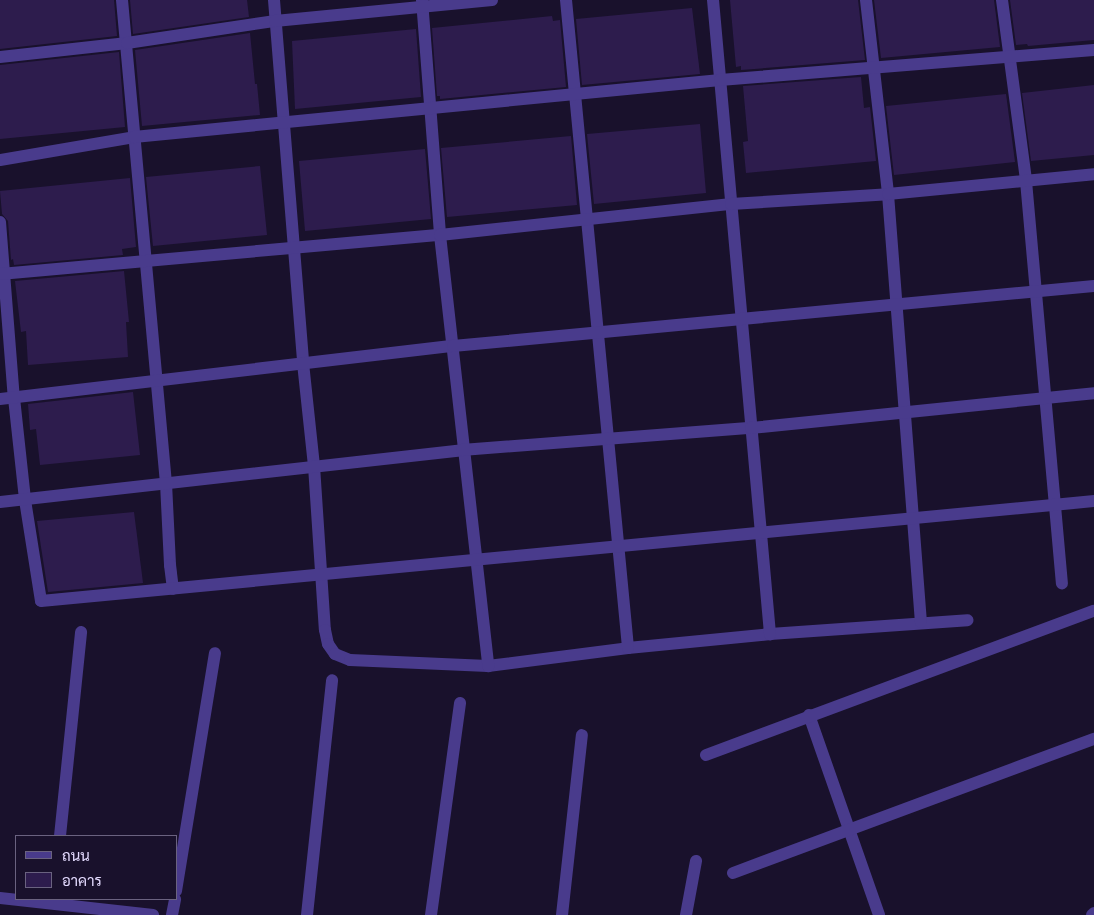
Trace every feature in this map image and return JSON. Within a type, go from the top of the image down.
[{"type":"street","points":[[122,0],[166,482],[173,589]]},
{"type":"street","points":[[274,0],[293,247],[323,576],[325,630],[328,644],[335,654],[350,660],[488,666],[628,648],[770,634],[968,620]]},
{"type":"street","points":[[0,57],[127,43],[276,21],[422,4],[492,0]]},
{"type":"street","points":[[566,0],[628,648]]},
{"type":"street","points":[[713,0],[770,634]]},
{"type":"street","points":[[866,0],[888,194],[921,622]]},
{"type":"street","points":[[1002,0],[1026,181],[1062,583]]},
{"type":"street","points":[[422,4],[440,235],[453,346],[462,450],[488,666]]},
{"type":"street","points":[[0,160],[134,137],[720,80],[1094,50]]},
{"type":"street","points":[[3,274],[145,263],[293,247],[440,235],[731,204],[888,194],[1094,174]]},
{"type":"street","points":[[0,222],[14,398],[26,500],[41,601],[323,576],[1094,500]]},
{"type":"street","points":[[0,399],[453,346],[1094,286]]},
{"type":"street","points":[[0,502],[462,450],[751,428],[1094,393]]},
{"type":"street","points":[[706,755],[809,715],[1094,611]]},
{"type":"street","points":[[60,835],[81,632]]},
{"type":"street","points":[[178,879],[215,653]]},
{"type":"street","points":[[307,915],[332,680]]},
{"type":"street","points":[[431,915],[460,703]]},
{"type":"street","points":[[809,715],[879,915]]},
{"type":"street","points":[[562,915],[582,735]]},
{"type":"street","points":[[733,873],[1094,739]]},
{"type":"street","points":[[686,915],[696,861]]},
{"type":"street","points":[[0,898],[15,899]]},
{"type":"street","points":[[36,900],[54,901],[70,911],[153,915]]},
{"type":"street","points":[[172,915],[175,900]]},
{"type":"building","points":[[0,0],[114,0],[117,36],[0,49]]},
{"type":"building","points":[[130,0],[247,0],[249,17],[133,34]]},
{"type":"building","points":[[730,0],[858,0],[865,60],[741,70],[741,66],[736,67]]},
{"type":"building","points":[[874,0],[994,0],[1000,47],[881,58]]},
{"type":"building","points":[[1010,0],[1094,0],[1094,40],[1028,46],[1027,44],[1016,45]]},
{"type":"building","points":[[692,8],[700,74],[582,85],[576,19]]},
{"type":"building","points":[[552,16],[553,21],[560,20],[566,87],[440,99],[440,96],[437,96],[432,28]]},
{"type":"building","points":[[416,29],[421,97],[295,109],[292,41]]},
{"type":"building","points":[[250,33],[260,115],[142,126],[135,50]]},
{"type":"building","points":[[119,52],[125,127],[0,139],[0,65]]},
{"type":"building","points":[[861,77],[864,108],[870,107],[876,161],[746,173],[743,142],[748,141],[743,86]]},
{"type":"building","points":[[1094,85],[1094,155],[1031,161],[1022,93]]},
{"type":"building","points":[[1006,94],[1015,162],[894,175],[886,106]]},
{"type":"building","points":[[700,124],[706,193],[594,204],[587,134]]},
{"type":"building","points":[[571,136],[577,205],[447,217],[441,148]]},
{"type":"building","points":[[425,149],[431,219],[305,231],[299,161]]},
{"type":"building","points":[[260,166],[267,235],[153,246],[146,177]]},
{"type":"building","points":[[130,178],[136,247],[122,249],[123,255],[14,265],[13,259],[11,260],[8,221],[2,214],[0,191]]},
{"type":"building","points":[[124,271],[129,322],[126,322],[128,357],[28,365],[26,331],[21,332],[15,281]]},
{"type":"building","points":[[133,392],[140,455],[40,465],[36,429],[30,430],[28,404]]},
{"type":"building","points":[[134,512],[143,583],[48,592],[37,521]]}]
